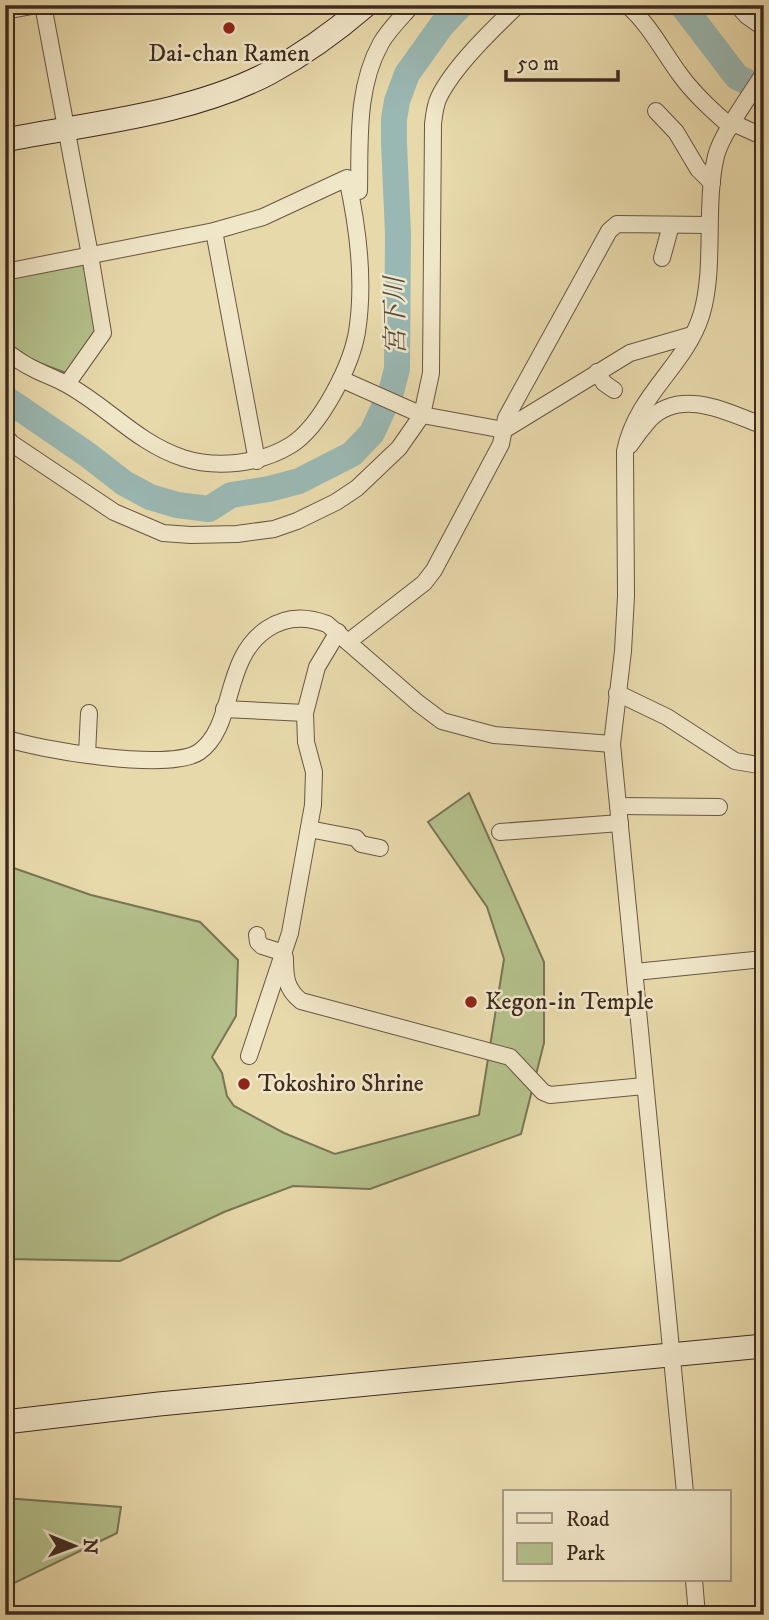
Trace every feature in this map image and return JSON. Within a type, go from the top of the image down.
[{"type":"street","points":[[5,11],[37,5]]},
{"type":"street","points":[[43,5],[103,333],[67,384]]},
{"type":"street","points":[[5,139],[165,110],[237,86],[268,73],[303,52],[339,29],[366,5]]},
{"type":"street","points":[[359,191],[361,109],[365,86],[371,65],[383,41],[412,5]]},
{"type":"street","points":[[5,435],[11,443],[114,512],[163,533],[237,534],[274,529],[336,502],[380,468],[399,448],[420,414],[431,373],[433,124],[437,99],[449,80],[518,5]]},
{"type":"street","points":[[627,5],[642,19],[701,100],[764,138]]},
{"type":"street","points":[[737,5],[764,28]]},
{"type":"street","points":[[685,1490],[612,744],[623,651],[626,596],[625,451],[629,430],[640,410],[701,317],[716,155],[764,73]]},
{"type":"street","points":[[656,111],[677,132],[698,169],[712,183]]},
{"type":"street","points":[[5,272],[214,231],[263,216],[347,178],[357,222],[357,333],[344,380],[317,419],[292,444],[257,461],[218,463],[185,458],[151,445],[67,384],[30,367],[5,351]]},
{"type":"street","points":[[249,1056],[285,951],[309,829],[314,772],[306,742],[305,713],[317,667],[343,637],[424,583],[434,570],[501,444],[506,418],[609,231],[617,224],[709,225]]},
{"type":"street","points":[[662,258],[671,225]]},
{"type":"street","points":[[214,231],[257,461]]},
{"type":"street","points":[[344,380],[420,414],[504,430],[630,353],[691,335]]},
{"type":"street","points":[[597,372],[604,383],[614,390]]},
{"type":"street","points":[[625,451],[652,418],[677,403],[723,410],[764,426]]},
{"type":"street","points":[[5,738],[87,754],[158,760],[183,759],[199,752],[213,736],[239,661],[254,638],[276,622],[293,618],[327,624],[418,704],[442,721],[494,735],[612,744]]},
{"type":"street","points":[[617,693],[667,717],[735,761],[764,766]]},
{"type":"street","points":[[224,709],[305,713]]},
{"type":"street","points":[[87,754],[89,713]]},
{"type":"street","points":[[618,806],[719,807]]},
{"type":"street","points":[[500,832],[620,823]]},
{"type":"street","points":[[309,829],[356,838],[361,844],[380,848]]},
{"type":"street","points":[[257,935],[262,946],[285,951]]},
{"type":"street","points":[[285,951],[286,984],[292,994],[301,1001],[510,1057],[543,1092],[551,1095],[644,1086]]},
{"type":"street","points":[[635,972],[764,959]]},
{"type":"street","points":[[5,1422],[159,1404],[764,1346]]},
{"type":"street","points":[[694,1582],[697,1615]]},
{"type":"green space","points":[[79,262],[84,265],[97,330],[66,373],[34,361],[5,341],[5,277]]},
{"type":"green space","points":[[469,793],[544,962],[544,1043],[521,1134],[370,1189],[293,1186],[224,1212],[120,1261],[5,1259],[5,865],[91,895],[200,922],[238,960],[236,1016],[212,1057],[222,1073],[227,1096],[234,1106],[284,1133],[335,1154],[479,1115],[504,959],[487,907],[428,822]]},
{"type":"green space","points":[[5,1498],[121,1507],[117,1533],[14,1583],[5,1594]]},
{"type":"waterway","name":"宮下川","points":[[5,398],[124,483],[150,497],[177,505],[209,509],[231,495],[299,481],[352,454],[372,433],[391,392],[397,369],[398,234],[394,143],[397,101],[407,74],[442,25],[461,5]]},
{"type":"waterway","name":"宮下川","points":[[682,5],[737,77],[764,90]]},
{"type":"place","name":"Dai-chan Ramen","points":[[229,28]]},
{"type":"place","name":"Kegon-in Temple","points":[[471,1002]]},
{"type":"place","name":"Tokoshiro Shrine","points":[[244,1084]]}]
